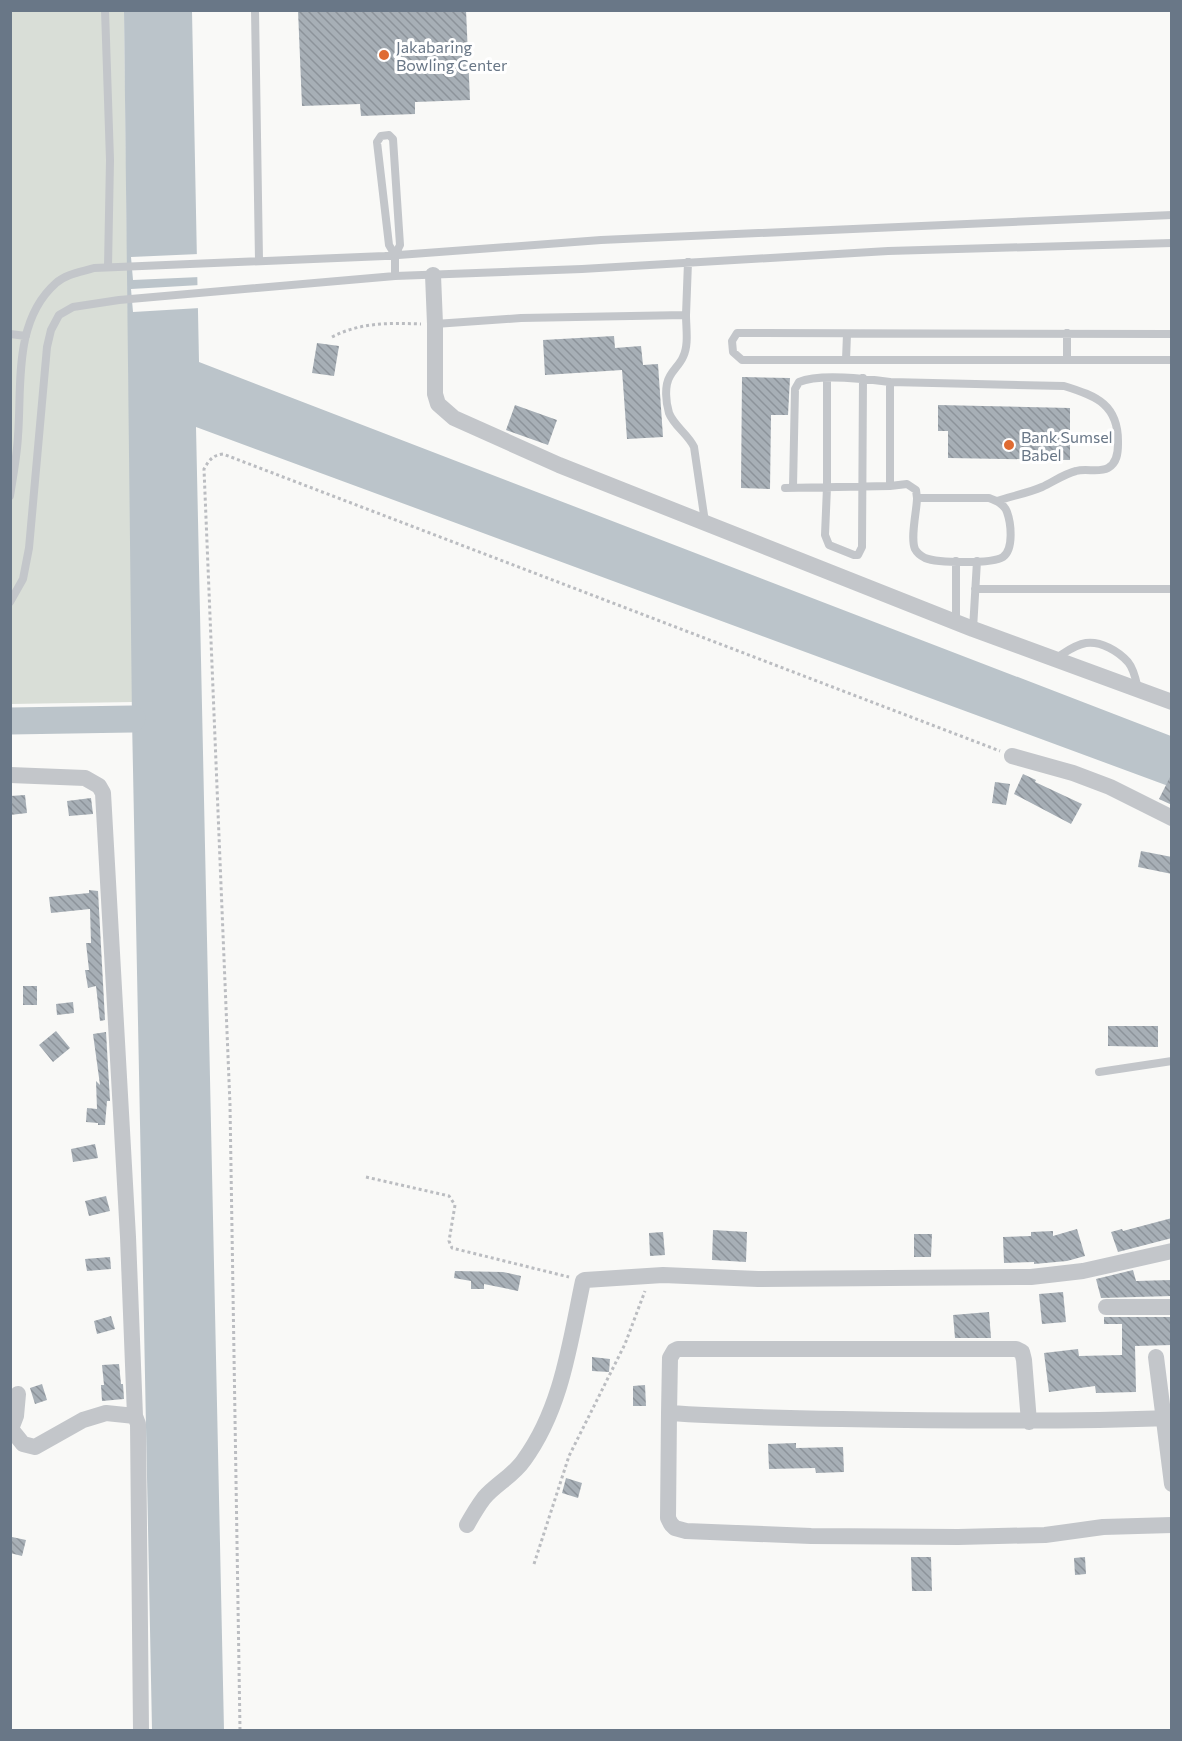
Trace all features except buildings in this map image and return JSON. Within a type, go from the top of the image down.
[{"type":"street","points":[[433,275],[434,385],[438,404],[454,418],[559,465],[956,623],[1172,702]]},
{"type":"street","points":[[1145,692],[1172,696]]},
{"type":"street","points":[[1012,756],[1073,773],[1172,818]]},
{"type":"street","points":[[10,775],[85,778],[99,786],[104,793],[128,1230],[135,1416],[138,1424],[141,1731]]},
{"type":"street","points":[[467,1525],[485,1497],[516,1471],[553,1407],[564,1371],[583,1281],[651,1276],[758,1279],[1031,1277],[1083,1271],[1172,1251]]},
{"type":"street","points":[[1106,1307],[1172,1307]]},
{"type":"street","points":[[1029,1422],[1024,1360],[1022,1352],[1016,1349],[678,1349],[670,1358],[670,1524],[680,1530],[748,1534],[957,1538],[1045,1535],[1103,1527],[1172,1525]]},
{"type":"street","points":[[1156,1357],[1167,1418],[1172,1484]]},
{"type":"street","points":[[18,1394],[16,1416],[11,1429],[23,1444],[35,1448],[83,1420],[98,1415],[106,1413],[135,1416]]},
{"type":"street","points":[[669,1413],[794,1418],[1029,1422],[1167,1418]]},
{"type":"lane","points":[[105,10],[110,160],[108,267]]},
{"type":"lane","points":[[255,10],[259,260]]},
{"type":"lane","points":[[395,255],[389,245],[377,142],[381,136],[388,135],[393,139],[400,245],[395,255],[395,276]]},
{"type":"lane","points":[[10,496],[18,437],[21,352],[31,320],[42,299],[57,282],[94,268],[395,255],[602,240],[1172,215]]},
{"type":"lane","points":[[10,602],[23,579],[29,548],[46,347],[59,315],[73,307],[119,300],[395,276],[888,251],[1172,243]]},
{"type":"lane","points":[[688,262],[686,348],[683,357],[670,375],[667,384],[667,400],[671,418],[690,438],[694,447],[705,522]]},
{"type":"lane","points":[[435,324],[521,318],[686,315]]},
{"type":"lane","points":[[1172,334],[737,333],[732,340],[733,352],[742,360],[1172,360]]},
{"type":"lane","points":[[1067,333],[1067,360]]},
{"type":"lane","points":[[10,334],[26,336]]},
{"type":"lane","points":[[846,360],[847,334]]},
{"type":"lane","points":[[827,378],[825,535],[834,548],[858,555],[862,547],[863,378]]},
{"type":"lane","points":[[916,498],[989,498],[998,501],[1007,512],[1011,533],[1008,552],[995,560],[933,561],[923,558],[914,547],[916,490],[907,484],[789,488],[796,386],[802,380],[863,378],[890,382],[1064,386],[1085,392],[1107,406],[1115,417],[1119,429],[1118,455],[1110,467],[1104,470],[1074,472],[1041,487],[998,501]]},
{"type":"lane","points":[[890,382],[890,486]]},
{"type":"lane","points":[[956,561],[956,623]]},
{"type":"lane","points":[[973,629],[977,561]]},
{"type":"lane","points":[[975,589],[1172,589]]},
{"type":"lane","points":[[1056,659],[1073,647],[1086,643],[1100,644],[1115,651],[1128,662],[1145,692]]},
{"type":"lane","points":[[1100,1072],[1172,1061]]},
{"type":"path","points":[[332,337],[361,326],[381,323],[435,324]]},
{"type":"path","points":[[240,1731],[230,1105],[204,469],[212,458],[223,454],[1012,756]]},
{"type":"path","points":[[366,1177],[449,1196],[455,1205],[449,1241],[452,1248],[563,1277],[574,1277]]},
{"type":"path","points":[[534,1564],[565,1464],[625,1344],[651,1276]]},
{"type":"shaded area","points":[[10,11],[124,11],[133,702],[11,704]]},
{"type":"shaded area","points":[[124,11],[192,11],[199,362],[1171,736],[1171,787],[196,427],[224,1730],[152,1730],[132,719]]},
{"type":"pier","points":[[199,254],[200,277],[133,280],[131,257]]},
{"type":"pier","points":[[200,285],[200,308],[133,312],[131,289]]},
{"type":"waterway","points":[[10,721],[132,719]]},
{"type":"place","name":"Jakabaring Bowling Center","points":[[384,55]]},
{"type":"place","name":"Bank Sumsel Babel","points":[[1009,445]]}]
